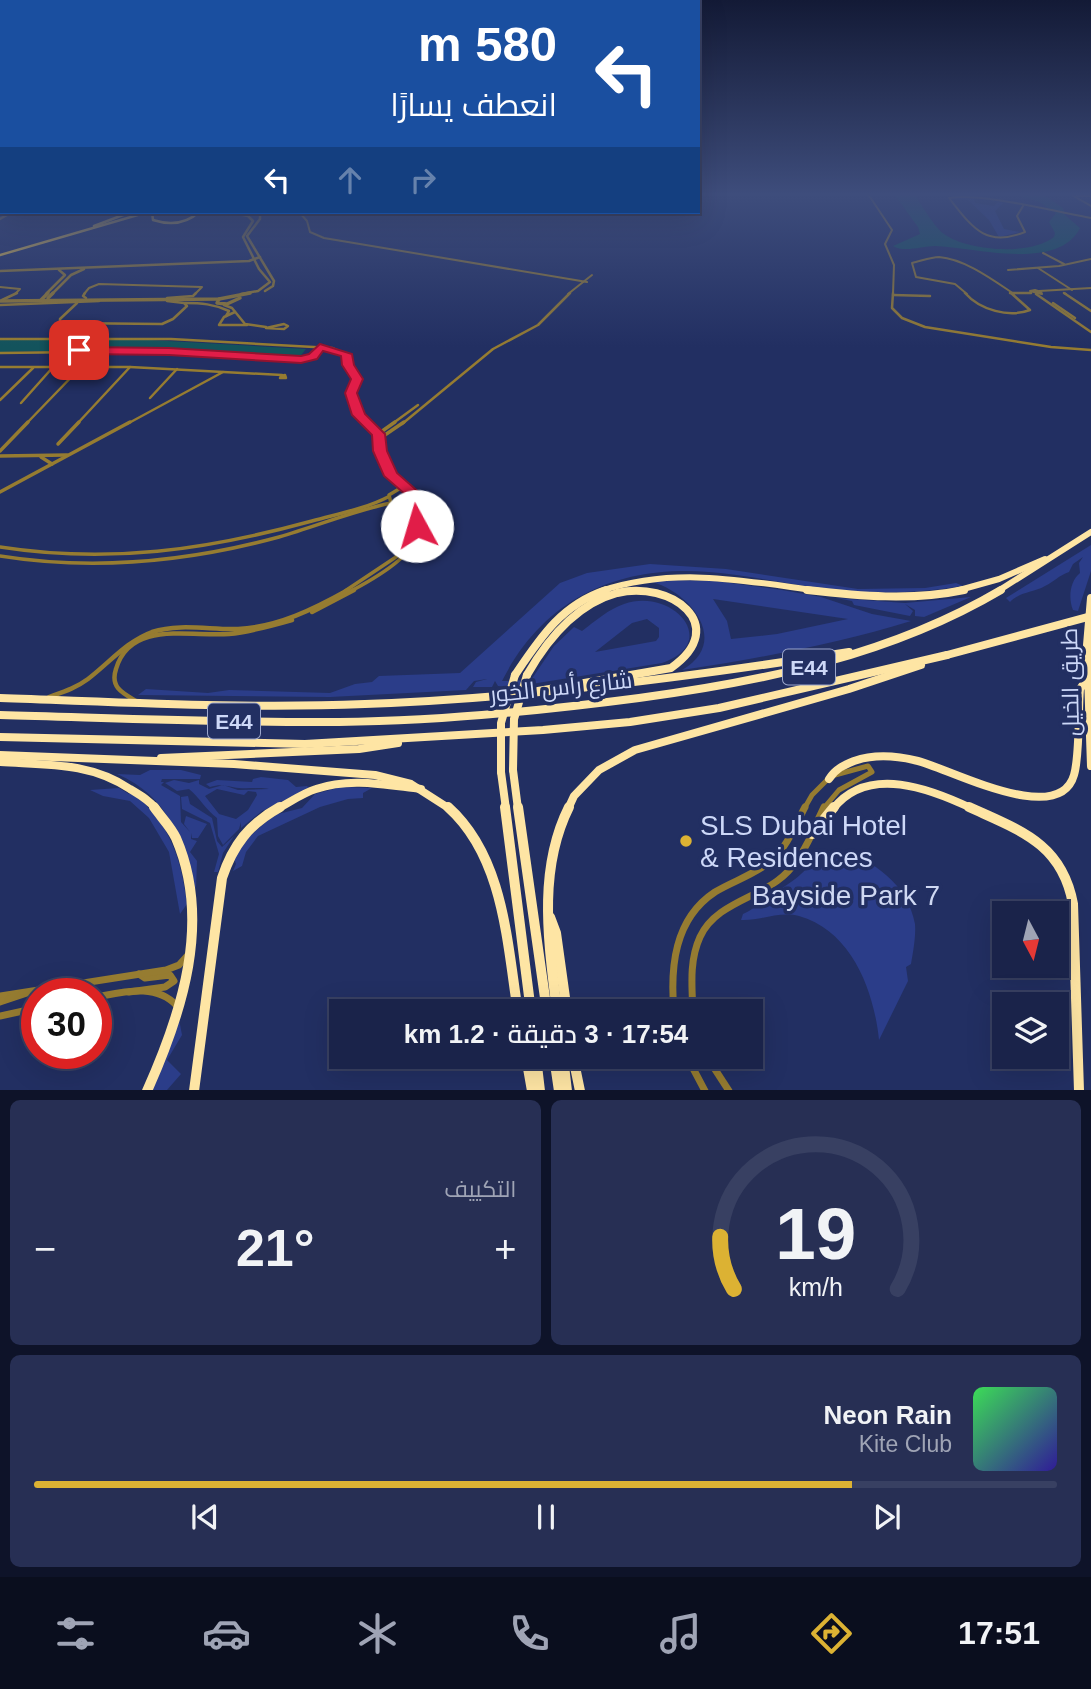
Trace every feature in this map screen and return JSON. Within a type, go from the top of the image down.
[{"type":"highway","name":"شارع رأس الخور","points":[[0,715],[287,722],[469,716],[603,703],[701,688],[803,669],[920,632],[1010,586],[1091,532]]},
{"type":"highway","points":[[528,999],[501,772],[500,726],[515,675],[534,644],[555,620],[590,596],[635,580],[669,575],[701,575],[840,594],[915,597],[975,587],[1054,556]]},
{"type":"highway","points":[[528,693],[671,668],[685,661],[692,653],[698,635],[696,625],[685,608],[658,592],[636,591],[612,596],[586,609],[552,636],[527,675],[514,719],[513,770],[545,999]]},
{"type":"highway","name":"طريق الخيل","points":[[1091,598],[1088,623],[1091,766]]},
{"type":"highway","name":"شارع رأس الخور","points":[[0,737],[305,744],[410,740],[630,722],[759,701],[1091,616]]},
{"type":"highway","points":[[0,698],[335,705],[557,693],[869,649]]},
{"type":"highway","points":[[556,999],[547,872],[558,827],[582,787],[611,763],[644,748],[849,689],[947,654]]},
{"type":"highway","points":[[829,779],[836,769],[860,759],[897,757],[928,764],[1020,796],[1041,799],[1057,796],[1069,788],[1074,776],[1080,689],[1088,677]]},
{"type":"highway","points":[[153,760],[172,756],[359,749],[410,740]]},
{"type":"highway","points":[[0,755],[231,763],[368,775],[402,781],[422,789],[444,804],[464,824],[488,863],[497,896],[516,999]]},
{"type":"highway","points":[[0,762],[89,769],[119,780],[152,803],[174,835],[187,871],[193,917],[191,951],[179,1010],[148,1090]]},
{"type":"highway","points":[[194,1090],[222,878],[230,854],[241,836],[265,815],[331,784],[376,783],[422,789]]},
{"type":"highway","points":[[812,834],[818,832],[832,807],[848,793],[872,785],[899,784],[930,791],[968,807],[1024,832],[1044,848],[1065,875],[1073,904],[1079,1090]]},
{"type":"highway","points":[[548,915],[556,933],[565,999]]},
{"type":"highway","points":[[528,1069],[532,1090]]},
{"type":"highway","points":[[537,1069],[540,1090]]},
{"type":"highway","points":[[556,1069],[559,1090]]},
{"type":"highway","points":[[564,1069],[567,1090]]},
{"type":"highway","points":[[576,1069],[580,1090]]},
{"type":"main road","points":[[0,253],[28,245]]},
{"type":"main road","points":[[0,253],[36,245]]},
{"type":"street","points":[[223,305],[269,285],[270,281],[258,267],[247,245]]},
{"type":"street","points":[[1,302],[86,298],[234,300],[272,287],[275,281],[252,245]]},
{"type":"street","points":[[365,245],[587,282]]},
{"type":"street","points":[[885,245],[894,263],[892,306],[895,313],[922,326],[1043,346],[1091,350]]},
{"type":"street","points":[[1043,253],[1065,265]]},
{"type":"street","points":[[0,271],[255,261],[260,257]]},
{"type":"street","points":[[1008,293],[1028,306],[1029,311],[1018,313],[979,304],[958,286],[916,277],[911,264],[936,257],[950,259],[979,271],[1008,293],[1062,292],[1091,288]]},
{"type":"street","points":[[1007,270],[1065,265],[1091,259]]},
{"type":"street","points":[[255,261],[267,270]]},
{"type":"street","points":[[227,262],[258,267]]},
{"type":"street","points":[[44,300],[76,272],[113,266]]},
{"type":"street","points":[[1038,268],[1074,291]]},
{"type":"street","points":[[41,269],[65,273],[44,300]]},
{"type":"street","points":[[379,436],[501,343],[538,325],[560,300],[587,282],[592,275]]},
{"type":"street","points":[[1,302],[191,297],[202,286],[101,284],[89,288],[83,295],[86,298]]},
{"type":"street","points":[[0,287],[20,289],[14,296],[1,302]]},
{"type":"street","points":[[24,300],[49,292]]},
{"type":"street","points":[[55,292],[66,299]]},
{"type":"street","points":[[1062,292],[1091,311]]},
{"type":"street","points":[[1032,293],[1041,293],[1091,331]]},
{"type":"street","points":[[1032,293],[1091,331]]},
{"type":"street","points":[[893,295],[930,296]]},
{"type":"street","points":[[165,299],[207,303],[226,309],[229,311],[219,325],[282,329],[288,326],[283,324],[266,327]]},
{"type":"street","points":[[232,308],[234,300]]},
{"type":"street","points":[[1,302],[99,301]]},
{"type":"street","points":[[218,301],[232,308],[247,325]]},
{"type":"street","points":[[77,303],[60,319],[60,323],[162,324],[173,319],[186,307],[185,303]]},
{"type":"street","points":[[226,316],[235,312]]},
{"type":"street","points":[[1061,312],[1066,312]]},
{"type":"street","points":[[0,339],[121,337],[320,347],[348,355],[348,364],[357,379],[351,393],[359,415],[379,436],[380,451],[391,476],[413,494],[410,502],[417,533],[408,552],[327,605],[294,619],[259,629],[218,634],[166,632],[148,637],[132,646],[118,661],[113,678],[118,690],[138,702]]},
{"type":"street","points":[[0,353],[160,351],[301,360],[313,357],[320,347]]},
{"type":"street","points":[[0,400],[34,366]]},
{"type":"street","points":[[21,403],[54,366]]},
{"type":"street","points":[[0,453],[82,366]]},
{"type":"street","points":[[0,367],[177,368],[282,375]]},
{"type":"street","points":[[58,444],[130,367]]},
{"type":"street","points":[[150,398],[177,368]]},
{"type":"street","points":[[0,492],[224,370]]},
{"type":"street","points":[[0,453],[47,458],[52,464]]},
{"type":"street","points":[[14,456],[69,455]]},
{"type":"street","points":[[391,476],[391,503]]},
{"type":"street","points":[[0,547],[40,554],[86,556],[186,550],[265,534],[406,489]]},
{"type":"street","points":[[0,556],[70,563],[176,557],[266,540],[391,503],[400,505],[410,502]]},
{"type":"street","points":[[43,699],[82,683],[120,650],[150,633],[179,627],[217,630],[251,627],[291,618],[327,601],[408,548],[414,528],[400,505]]},
{"type":"street","points":[[673,999],[675,952],[685,922],[694,911],[714,893],[747,878],[773,859],[791,835],[807,799],[829,779],[863,765],[870,768],[872,772],[833,795],[820,812],[797,863],[781,880],[722,909],[703,931],[692,960],[693,999]]},
{"type":"street","points":[[111,978],[172,969],[191,951]]},
{"type":"street","points":[[129,993],[138,988],[168,986],[174,978],[170,975],[145,978],[139,974]]},
{"type":"street","points":[[0,996],[21,992]]},
{"type":"street","points":[[112,995],[160,992],[170,998],[179,1010]]},
{"type":"street","points":[[0,1002],[21,994]]},
{"type":"street","points":[[0,1016],[21,1011]]},
{"type":"street","points":[[694,1069],[705,1090]]},
{"type":"street","points":[[715,1069],[729,1090]]},
{"type":"green space","points":[[1091,545],[1091,571],[1078,611],[1073,610],[1070,595],[1074,580],[1080,573],[1079,563],[1083,557],[1073,564],[1069,572],[1045,586],[1018,596],[1010,602],[1006,598]]},
{"type":"green space","points":[[650,564],[726,569],[858,589],[925,588],[956,583],[963,586],[866,593],[709,572],[644,574],[587,593],[562,608],[539,628],[519,652],[502,681],[531,680],[554,646],[574,627],[582,631],[613,609],[642,601],[659,603],[673,610],[684,619],[689,631],[688,643],[680,654],[662,663],[506,688],[498,686],[495,681],[492,687],[473,687],[476,682],[487,679],[474,681],[466,690],[330,697],[138,695],[146,689],[208,693],[229,690],[330,693],[355,684],[372,682],[379,676],[460,673],[560,583],[587,573]],"holes":[[[647,619],[659,628],[656,641],[595,652],[632,623]]]},
{"type":"green space","points":[[715,581],[782,590],[821,597],[872,614],[911,621],[798,650],[682,670],[696,659],[703,646],[704,632],[700,619],[680,596],[652,582]],"holes":[[[713,599],[848,619],[777,634],[731,639],[727,621]]]},
{"type":"green space","points":[[971,597],[924,617],[915,616],[915,610],[905,604],[913,611],[910,616],[854,605],[852,601],[836,598],[905,603]]},
{"type":"green space","points":[[150,770],[181,770],[201,775],[200,779],[162,779],[161,782],[164,782],[161,785],[180,796],[181,822],[190,832],[184,824],[186,816],[207,824],[198,838],[192,838],[191,833],[191,839],[197,841],[190,852],[197,861],[196,889],[171,822],[150,795],[117,774],[140,775]]},
{"type":"green space","points":[[261,777],[288,780],[296,787],[309,788],[262,811],[241,828],[241,822],[239,829],[223,845],[218,836],[217,818],[189,789],[177,791],[165,783],[174,780],[189,783],[199,780],[199,784],[209,789],[222,785],[210,787],[206,784],[217,780],[252,782],[253,779]],"holes":[[[225,786],[239,788],[269,789],[238,790]],[[217,789],[244,795],[248,791],[256,792],[257,795],[248,810],[236,819],[219,814],[205,796]]]},
{"type":"green space","points":[[341,787],[372,788],[363,793],[363,798],[320,807],[258,836],[246,852],[242,866],[233,871],[236,864],[233,856],[249,837],[274,815],[302,808],[315,794]]},
{"type":"green space","points":[[119,788],[129,794],[132,792],[145,804],[172,842],[187,904],[180,914],[169,852],[149,818],[130,801],[103,796],[90,790]]},
{"type":"green space","points":[[188,796],[190,804],[212,818],[217,841],[222,847],[234,836],[223,853],[218,872],[214,872],[219,854],[210,823],[182,809],[181,797]]},
{"type":"green space","name":"Bayside Park 7","points":[[839,850],[865,860],[888,876],[905,897],[915,924],[911,964],[906,967],[908,981],[879,1040],[872,1002],[865,983],[857,965],[833,935],[799,916],[777,915],[741,920],[743,914],[801,874],[819,853]]},
{"type":"green space","points":[[179,1019],[182,1035],[167,1060],[181,1074],[167,1090],[151,1090]]},
{"type":"shaded area","points":[[972,245],[1015,249],[1037,245],[1062,245],[1053,250],[1014,254],[935,246],[902,249],[893,246]]},
{"type":"shaded area","points":[[0,340],[151,340],[306,349],[298,359],[163,349],[0,352]]},
{"type":"place","name":"SLS Dubai Hotel & Residences","points":[[686,841]]},
{"type":"route","points":[[79,350],[169,351],[301,360],[313,357],[320,347],[346,354],[348,365],[357,379],[351,393],[358,406],[359,415],[376,430],[380,451],[391,476],[413,494],[409,507],[417,526]]}]
